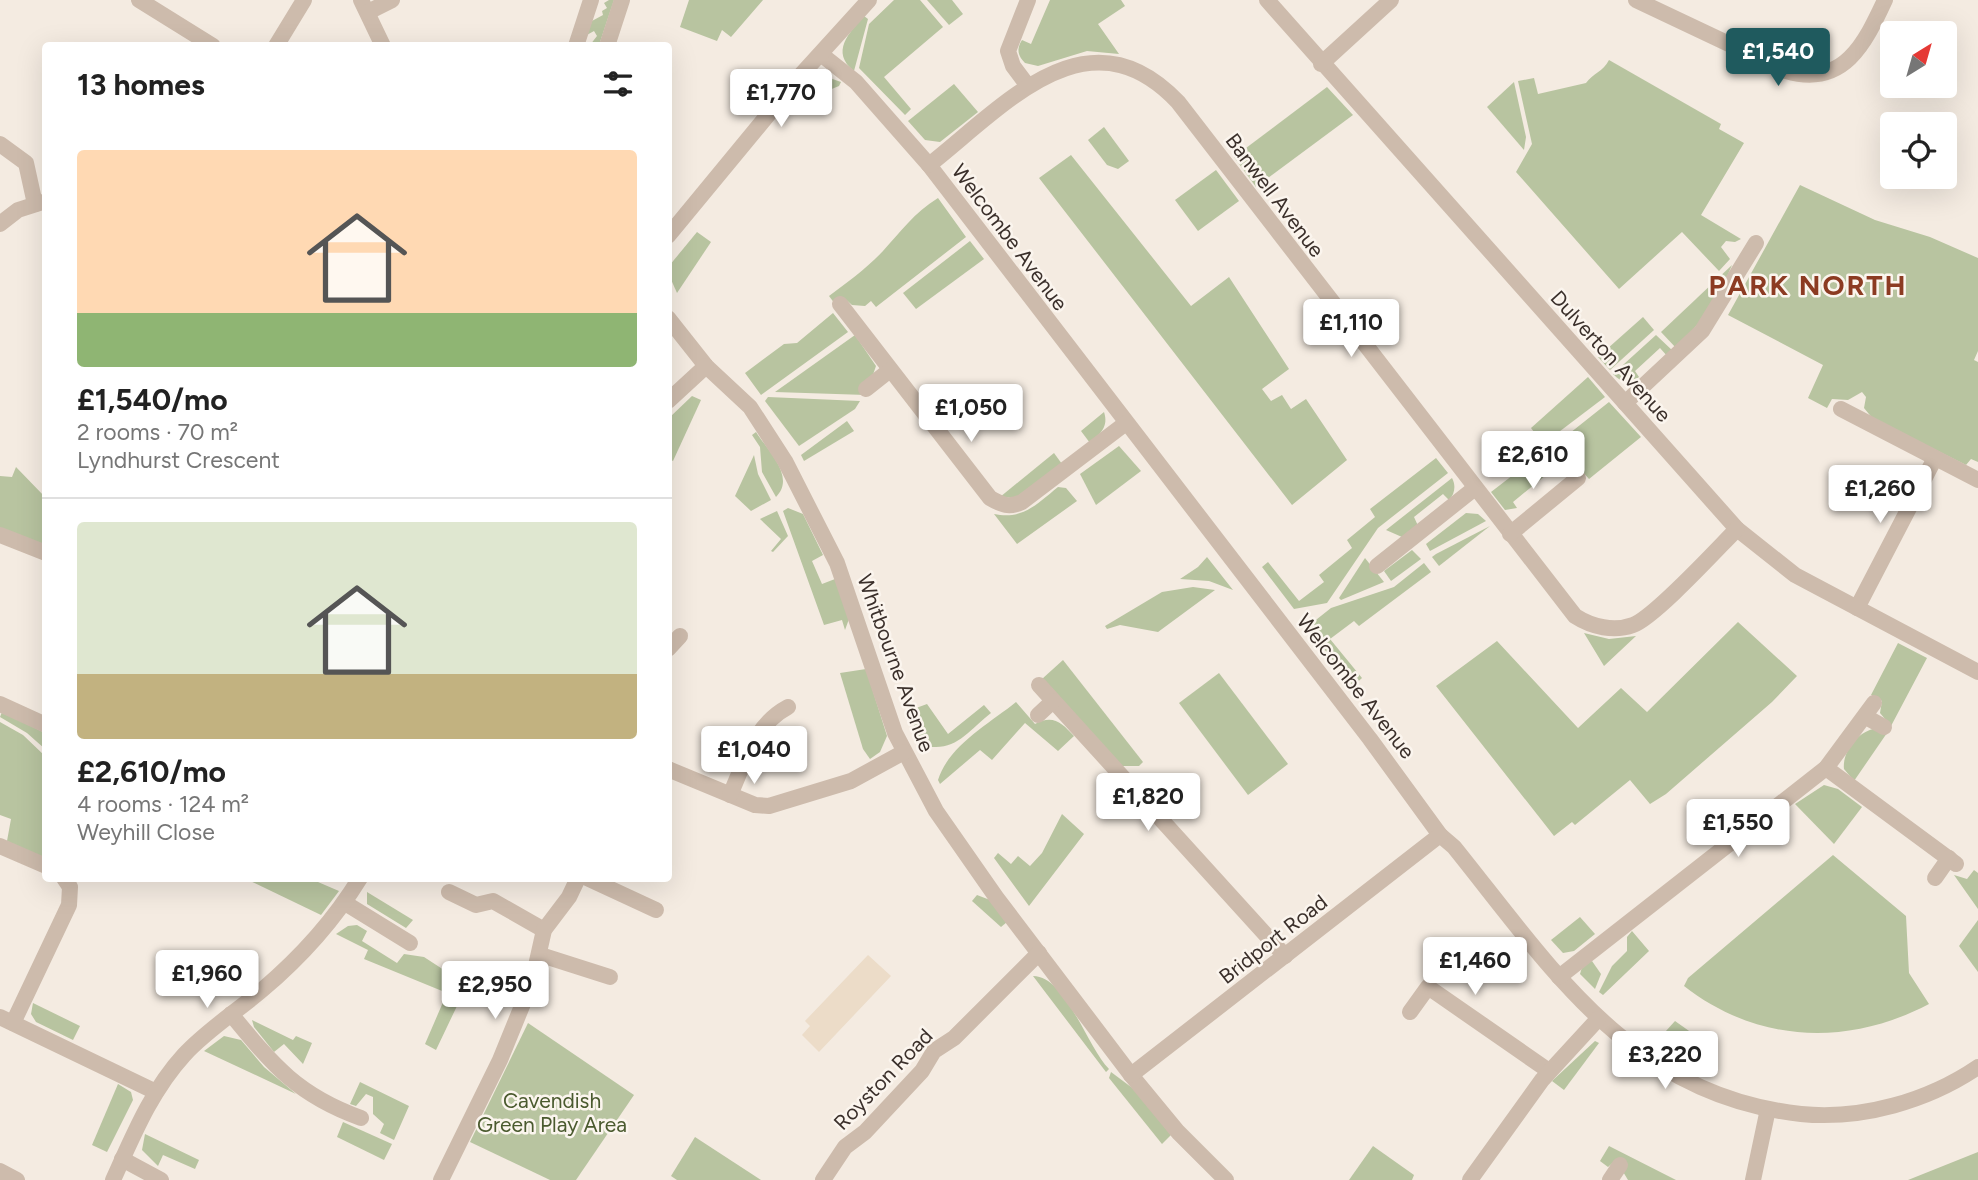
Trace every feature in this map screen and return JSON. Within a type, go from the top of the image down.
[{"type":"street","points":[[139,0],[183,39]]},
{"type":"street","points":[[278,42],[304,0]]},
{"type":"street","points":[[381,42],[365,6],[392,0]]},
{"type":"street","points":[[577,42],[592,0]]},
{"type":"street","points":[[608,42],[622,0]]},
{"type":"street","points":[[672,231],[800,76],[822,55],[869,0]]},
{"type":"street","points":[[1028,0],[1008,51],[1013,66],[1028,86]]},
{"type":"street","name":"Dulverton Avenue","points":[[1267,0],[1321,64],[1737,529],[1763,553],[1795,575],[1978,673]]},
{"type":"street","points":[[1321,64],[1391,0]]},
{"type":"street","points":[[1636,0],[1786,71],[1806,75],[1832,70],[1853,57],[1865,42],[1885,0]]},
{"type":"street","name":"Welcombe Avenue","points":[[822,55],[856,82],[929,164],[1432,819],[1440,835],[1454,847],[1559,977],[1598,1019],[1670,1073],[1715,1094],[1768,1109],[1812,1115],[1865,1112],[1928,1093],[1978,1067]]},
{"type":"street","name":"Banwell Avenue","points":[[929,164],[1028,86],[1056,70],[1077,63],[1105,61],[1140,70],[1170,93],[1575,616],[1594,626],[1610,628],[1640,621],[1737,529]]},
{"type":"street","points":[[0,144],[26,163],[40,203],[18,210],[0,224]]},
{"type":"street","points":[[1625,403],[1702,331],[1756,243]]},
{"type":"street","points":[[840,304],[990,498],[999,504],[1011,507],[1022,502],[1126,423]]},
{"type":"street","name":"Whitbourne Avenue","points":[[672,323],[706,366],[750,407],[802,492],[837,563],[904,752],[924,793],[955,840],[1131,1075],[1178,1132],[1226,1180]]},
{"type":"street","points":[[672,397],[706,366]]},
{"type":"street","points":[[866,389],[890,370]]},
{"type":"street","points":[[1841,409],[1978,480]]},
{"type":"street","points":[[1857,608],[1935,458]]},
{"type":"street","points":[[1510,534],[1559,484],[1578,478]]},
{"type":"street","points":[[1377,566],[1475,488]]},
{"type":"street","points":[[0,535],[42,551]]},
{"type":"street","points":[[1039,685],[1284,956]]},
{"type":"street","points":[[1038,715],[1054,701]]},
{"type":"street","points":[[0,704],[42,723]]},
{"type":"street","points":[[730,795],[757,734],[768,721],[788,706]]},
{"type":"street","points":[[1559,977],[1826,768],[1870,710],[1884,727]]},
{"type":"street","points":[[672,771],[755,805],[778,804],[851,781],[904,752]]},
{"type":"street","points":[[1826,768],[1953,861],[1935,878]]},
{"type":"street","name":"Bridport Road","points":[[1131,1075],[1440,835]]},
{"type":"street","points":[[0,846],[42,864]]},
{"type":"street","points":[[67,882],[70,887],[69,905],[6,1020],[156,1092]]},
{"type":"street","points":[[113,1180],[156,1092],[192,1047],[303,953],[345,903],[358,882]]},
{"type":"street","points":[[441,1180],[500,1060],[541,955],[544,930],[569,897],[576,882]]},
{"type":"street","points":[[596,882],[656,910]]},
{"type":"street","points":[[449,892],[476,905],[493,901],[544,930]]},
{"type":"street","points":[[345,903],[410,943]]},
{"type":"street","name":"Royston Road","points":[[823,1180],[845,1147],[865,1132],[914,1080],[934,1051],[954,1038],[1039,953]]},
{"type":"street","points":[[541,955],[610,977]]},
{"type":"street","points":[[1410,1012],[1428,987],[1549,1072]]},
{"type":"street","points":[[231,1014],[288,1079],[325,1103],[361,1118]]},
{"type":"street","points":[[1470,1180],[1549,1072],[1598,1019]]},
{"type":"street","points":[[1753,1180],[1768,1109]]},
{"type":"street","points":[[122,1159],[161,1180]]},
{"type":"street","points":[[0,1171],[17,1180]]},
{"type":"green space","points":[[614,0],[600,42],[592,42],[597,36],[594,31],[585,36],[590,22],[603,15],[602,11],[607,8],[604,3]]},
{"type":"green space","points":[[689,0],[763,0],[731,37],[722,30],[717,41],[680,27]]},
{"type":"green space","points":[[894,0],[920,0],[943,27],[884,77],[911,109],[905,115],[859,68],[869,24]]},
{"type":"green space","points":[[927,0],[952,0],[963,14],[949,25]]},
{"type":"green space","points":[[1050,0],[1121,0],[1125,6],[1098,24],[1119,54],[1087,51],[1038,66],[1025,63],[1019,52],[1020,43],[1022,40],[1031,44]]},
{"type":"green space","points":[[864,16],[868,19],[854,71],[843,57],[844,43]]},
{"type":"green space","points":[[1609,60],[1721,124],[1719,129],[1744,143],[1701,215],[1741,239],[1735,242],[1726,241],[1721,247],[1730,259],[1719,271],[1682,232],[1619,289],[1516,172],[1532,144],[1518,81],[1534,78],[1538,94],[1586,83]]},
{"type":"green space","points":[[824,76],[841,82],[839,86],[795,104],[791,102],[811,79]]},
{"type":"green space","points":[[1514,82],[1526,137],[1524,150],[1487,107]]},
{"type":"green space","points":[[954,84],[978,112],[940,142],[925,140],[908,121]]},
{"type":"green space","points":[[1327,87],[1353,115],[1256,187],[1234,157]]},
{"type":"green space","points":[[1104,127],[1129,161],[1118,169],[1107,165],[1088,140]]},
{"type":"green space","points":[[1071,155],[1191,306],[1229,277],[1289,369],[1262,389],[1271,401],[1282,395],[1291,409],[1306,399],[1347,460],[1292,505],[1039,178]]},
{"type":"green space","points":[[1216,170],[1239,201],[1198,231],[1175,200]]},
{"type":"green space","points":[[1800,185],[1875,220],[1930,237],[1978,258],[1978,351],[1974,360],[1978,362],[1978,462],[1971,459],[1966,465],[1873,419],[1864,408],[1866,397],[1862,392],[1848,400],[1832,399],[1827,408],[1808,398],[1823,365],[1728,315]]},
{"type":"green space","points":[[938,198],[966,237],[876,307],[871,301],[865,306],[852,305],[844,298],[835,304],[829,296],[870,263],[915,216]]},
{"type":"green space","points":[[697,232],[711,242],[677,293],[672,282],[672,262]]},
{"type":"green space","points":[[970,241],[984,259],[916,309],[903,293]]},
{"type":"green space","points":[[1732,265],[1716,302],[1677,349],[1661,332]]},
{"type":"green space","points":[[833,313],[848,332],[761,395],[745,373],[784,344],[797,343]]},
{"type":"green space","points":[[1643,317],[1654,330],[1610,370],[1598,357]]},
{"type":"green space","points":[[855,335],[876,366],[866,395],[775,392]]},
{"type":"green space","points":[[1656,335],[1674,352],[1668,357],[1660,348],[1635,371],[1639,377],[1632,381],[1622,381],[1613,374]]},
{"type":"green space","points":[[1588,377],[1605,397],[1543,444],[1531,428]]},
{"type":"green space","points":[[692,396],[701,400],[673,461],[672,460],[672,415]]},
{"type":"green space","points":[[768,397],[860,401],[855,409],[799,446],[765,401]]},
{"type":"green space","points":[[1609,402],[1641,437],[1589,479],[1581,470],[1564,474],[1549,466],[1541,456]]},
{"type":"green space","points":[[1104,412],[1104,426],[1090,443],[1081,431]]},
{"type":"green space","points":[[847,421],[854,431],[804,461],[801,455]]},
{"type":"green space","points":[[756,432],[782,473],[781,489],[776,497],[762,472],[760,447],[752,435]]},
{"type":"green space","points":[[1119,446],[1141,471],[1096,505],[1080,474]]},
{"type":"green space","points":[[1054,453],[1062,464],[1015,498],[1000,497]]},
{"type":"green space","points":[[754,455],[758,474],[771,500],[751,511],[735,496]]},
{"type":"green space","points":[[1436,458],[1448,473],[1378,528],[1327,603],[1294,609],[1262,567],[1268,562],[1299,601],[1324,582],[1319,575],[1352,548],[1347,540],[1375,517],[1370,509]]},
{"type":"green space","points":[[1535,458],[1546,475],[1513,502],[1517,508],[1505,510],[1491,492]]},
{"type":"green space","points":[[16,467],[42,494],[42,546],[0,529],[0,476],[12,477]]},
{"type":"green space","points":[[1452,478],[1454,489],[1449,500],[1443,494],[1414,517],[1419,528],[1402,537],[1386,530]]},
{"type":"green space","points":[[1058,487],[1066,488],[1077,501],[1017,544],[994,514],[1021,513]]},
{"type":"green space","points":[[788,508],[803,514],[823,555],[812,561],[822,584],[835,579],[849,619],[845,630],[842,620],[824,625],[783,511]]},
{"type":"green space","points":[[777,511],[788,536],[773,552],[771,551],[781,539],[760,519]]},
{"type":"green space","points":[[1466,513],[1478,514],[1486,521],[1430,551],[1426,544]]},
{"type":"green space","points":[[1490,526],[1439,566],[1432,557],[1436,554]]},
{"type":"green space","points":[[1412,550],[1421,559],[1391,581],[1384,571]]},
{"type":"green space","points":[[1207,557],[1233,590],[1209,581],[1180,579]]},
{"type":"green space","points":[[1365,558],[1384,582],[1341,600],[1339,598]]},
{"type":"green space","points":[[1424,563],[1431,572],[1359,626],[1354,621],[1330,639],[1362,678],[1353,686],[1307,627],[1331,608],[1394,587]]},
{"type":"green space","points":[[1193,587],[1215,590],[1158,632],[1120,625],[1107,629],[1105,626],[1162,592]]},
{"type":"green space","points":[[1738,622],[1797,676],[1772,702],[1666,794],[1650,804],[1630,780],[1575,825],[1572,822],[1554,836],[1436,686],[1497,641],[1578,728],[1621,688],[1647,712]]},
{"type":"green space","points":[[1584,633],[1609,639],[1636,636],[1604,666]]},
{"type":"green space","points":[[1898,643],[1927,658],[1891,726],[1880,713],[1882,701],[1871,695]]},
{"type":"green space","points":[[1063,660],[1143,762],[1139,766],[1121,766],[1042,679]]},
{"type":"green space","points":[[866,669],[887,736],[880,752],[870,759],[863,749],[840,673]]},
{"type":"green space","points":[[1219,673],[1288,764],[1248,795],[1179,703]]},
{"type":"green space","points":[[1016,702],[1035,724],[1047,720],[1057,721],[1074,736],[1058,751],[1025,723],[992,760],[980,750],[940,784],[938,780],[943,768],[960,746]]},
{"type":"green space","points":[[927,704],[948,734],[984,705],[991,713],[960,740],[933,747],[922,745],[908,711]]},
{"type":"green space","points":[[2,712],[42,732],[42,746],[27,733],[0,717]]},
{"type":"green space","points":[[0,722],[23,735],[42,753],[42,858],[7,841],[11,819],[0,815]]},
{"type":"green space","points":[[1873,729],[1887,733],[1854,781],[1844,769],[1845,756],[1856,739]]},
{"type":"green space","points":[[1824,785],[1838,789],[1862,807],[1834,844],[1795,804]]},
{"type":"green space","points":[[1062,814],[1084,834],[1029,906],[994,858],[998,853],[1011,864],[1018,856],[1030,866],[1042,853]]},
{"type":"green space","points":[[1833,855],[1906,916],[1909,973],[1929,1004],[1898,1018],[1866,1027],[1803,1033],[1742,1019],[1712,1005],[1684,986],[1688,978]]},
{"type":"green space","points":[[1974,870],[1978,873],[1978,909],[1954,875],[1967,879]]},
{"type":"green space","points":[[252,882],[318,882],[339,891],[321,915]]},
{"type":"green space","points":[[367,892],[413,920],[406,928],[367,904]]},
{"type":"green space","points":[[977,895],[990,900],[1007,922],[1001,927],[972,901]]},
{"type":"green space","points":[[1580,917],[1595,934],[1574,951],[1563,953],[1551,940]]},
{"type":"green space","points":[[1978,920],[1978,972],[1959,946]]},
{"type":"green space","points":[[357,925],[367,931],[362,941],[397,963],[404,954],[424,957],[467,985],[436,1050],[425,1044],[447,993],[364,959],[368,950],[336,934],[348,926]]},
{"type":"green space","points":[[1632,931],[1649,951],[1603,995],[1599,992],[1612,966],[1627,951],[1627,937]]},
{"type":"green space","points":[[1592,961],[1601,974],[1595,989],[1580,974],[1583,964]]},
{"type":"green space","points":[[1033,976],[1045,979],[1056,987],[1066,1000],[1109,1069],[1106,1072]]},
{"type":"green space","points":[[33,1003],[80,1026],[73,1040],[36,1022],[31,1014]]},
{"type":"green space","points":[[252,1020],[293,1040],[296,1036],[312,1043],[303,1064],[284,1044],[274,1052],[254,1027]]},
{"type":"green space","points":[[1675,1021],[1699,1038],[1685,1062],[1656,1042]]},
{"type":"green space","name":"Cavendish Green Play Area","points":[[528,1023],[634,1095],[576,1180],[550,1180],[470,1142]]},
{"type":"green space","points":[[224,1036],[241,1040],[264,1067],[296,1094],[204,1051]]},
{"type":"green space","points":[[1595,1041],[1599,1043],[1564,1090],[1552,1081]]},
{"type":"green space","points":[[1111,1072],[1135,1090],[1171,1135],[1162,1144],[1109,1078]]},
{"type":"green space","points":[[360,1082],[409,1106],[394,1140],[380,1133],[384,1124],[373,1114],[373,1097],[366,1094],[356,1106],[350,1104]]},
{"type":"green space","points":[[118,1084],[131,1092],[133,1100],[107,1152],[92,1145]]},
{"type":"green space","points":[[343,1122],[392,1144],[384,1160],[337,1137]]},
{"type":"green space","points":[[145,1134],[199,1160],[195,1169],[163,1155],[158,1166],[142,1150]]},
{"type":"green space","points":[[695,1137],[761,1180],[677,1180],[671,1176]]},
{"type":"green space","points":[[1373,1146],[1414,1175],[1412,1180],[1349,1180]]},
{"type":"green space","points":[[1609,1146],[1676,1180],[1628,1180],[1616,1160],[1608,1167],[1600,1161]]},
{"type":"green space","points":[[1978,1152],[1978,1180],[1908,1180]]},
{"type":"shaded area","points":[[868,955],[891,976],[819,1052],[802,1035],[810,1026],[805,1021]]},
{"type":"district","name":"PARK NORTH","points":[[1808,285]]}]
